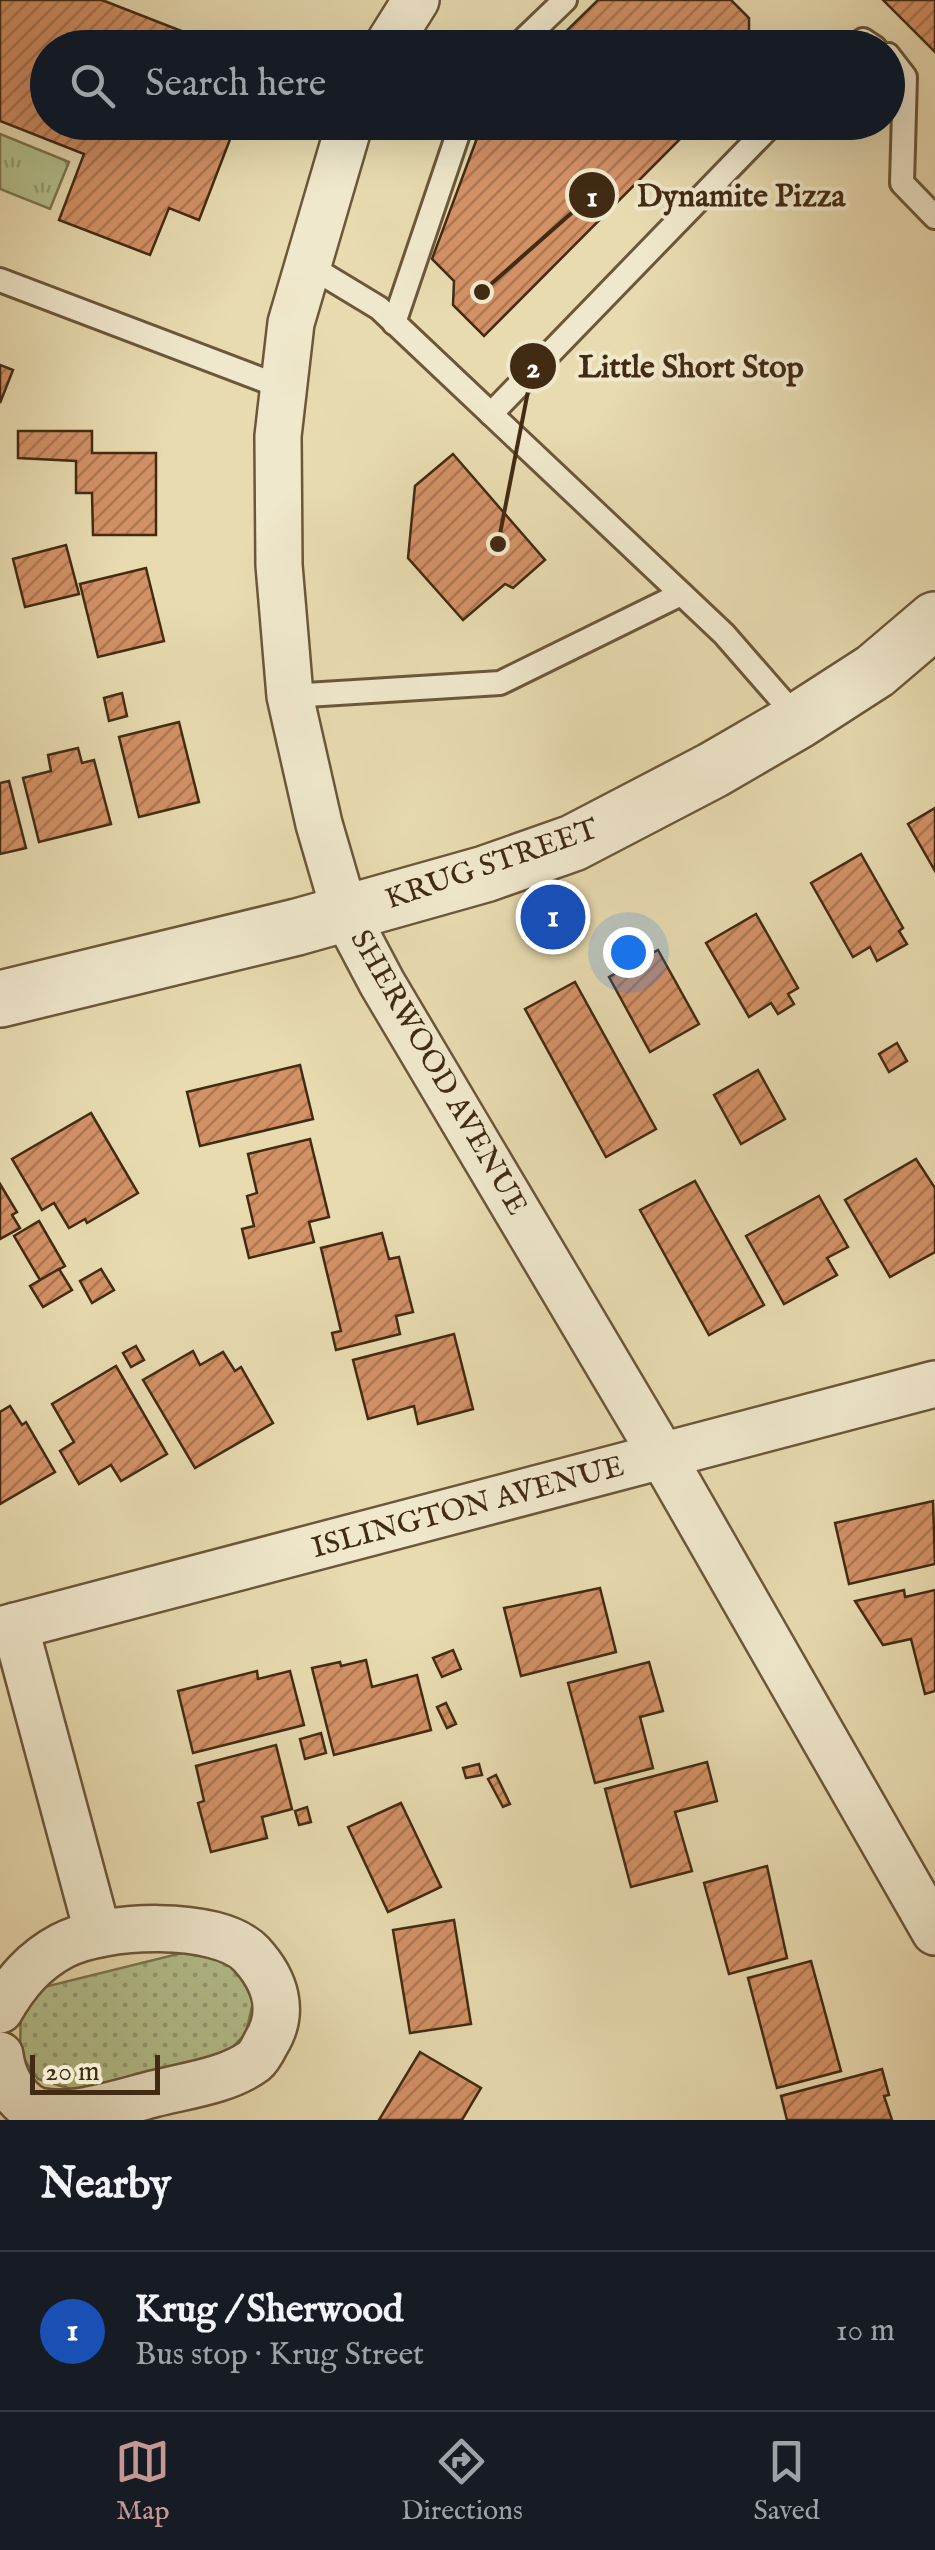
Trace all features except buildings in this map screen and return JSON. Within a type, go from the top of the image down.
[{"type":"street","points":[[397,30],[416,0]]},
{"type":"street","name":"SHERWOOD AVENUE","points":[[345,140],[291,323],[278,436],[280,565],[290,696],[326,850],[346,913],[389,995],[664,1456],[935,1932]]},
{"type":"street","name":"KRUG STREET","points":[[0,999],[346,913],[484,874],[573,843],[714,770],[799,720],[875,671],[935,620]]},
{"type":"street","name":"ISLINGTON AVENUE","points":[[7,1628],[935,1384]]},
{"type":"street","points":[[7,1628],[98,1934]]},
{"type":"street","points":[[0,2010],[15,1984],[37,1962],[66,1944],[98,1934],[159,1929],[218,1934],[245,1948],[264,1968],[278,2000],[274,2029],[256,2060],[227,2074],[70,2116],[34,2110],[2,2076],[0,2055]]},
{"type":"lane","points":[[534,30],[565,0]]},
{"type":"lane","points":[[394,323],[456,140]]},
{"type":"lane","points":[[491,414],[757,140]]},
{"type":"lane","points":[[903,140],[902,183],[935,217]]},
{"type":"lane","points":[[308,265],[379,308],[724,634],[799,720]]},
{"type":"lane","points":[[0,280],[284,388]]},
{"type":"lane","points":[[290,696],[500,683],[681,594]]},
{"type":"green space","points":[[0,134],[69,162],[50,209],[0,189]]},
{"type":"green space","points":[[202,1948],[240,1973],[253,2002],[246,2033],[227,2053],[74,2090],[38,2079],[20,2054],[21,2009],[36,1989]]},
{"type":"place","name":"Dynamite Pizza","points":[[482,292]]},
{"type":"place","name":"Little Short Stop","points":[[498,544]]},
{"type":"place","name":"Krug / Sherwood","points":[[553,917]]}]
